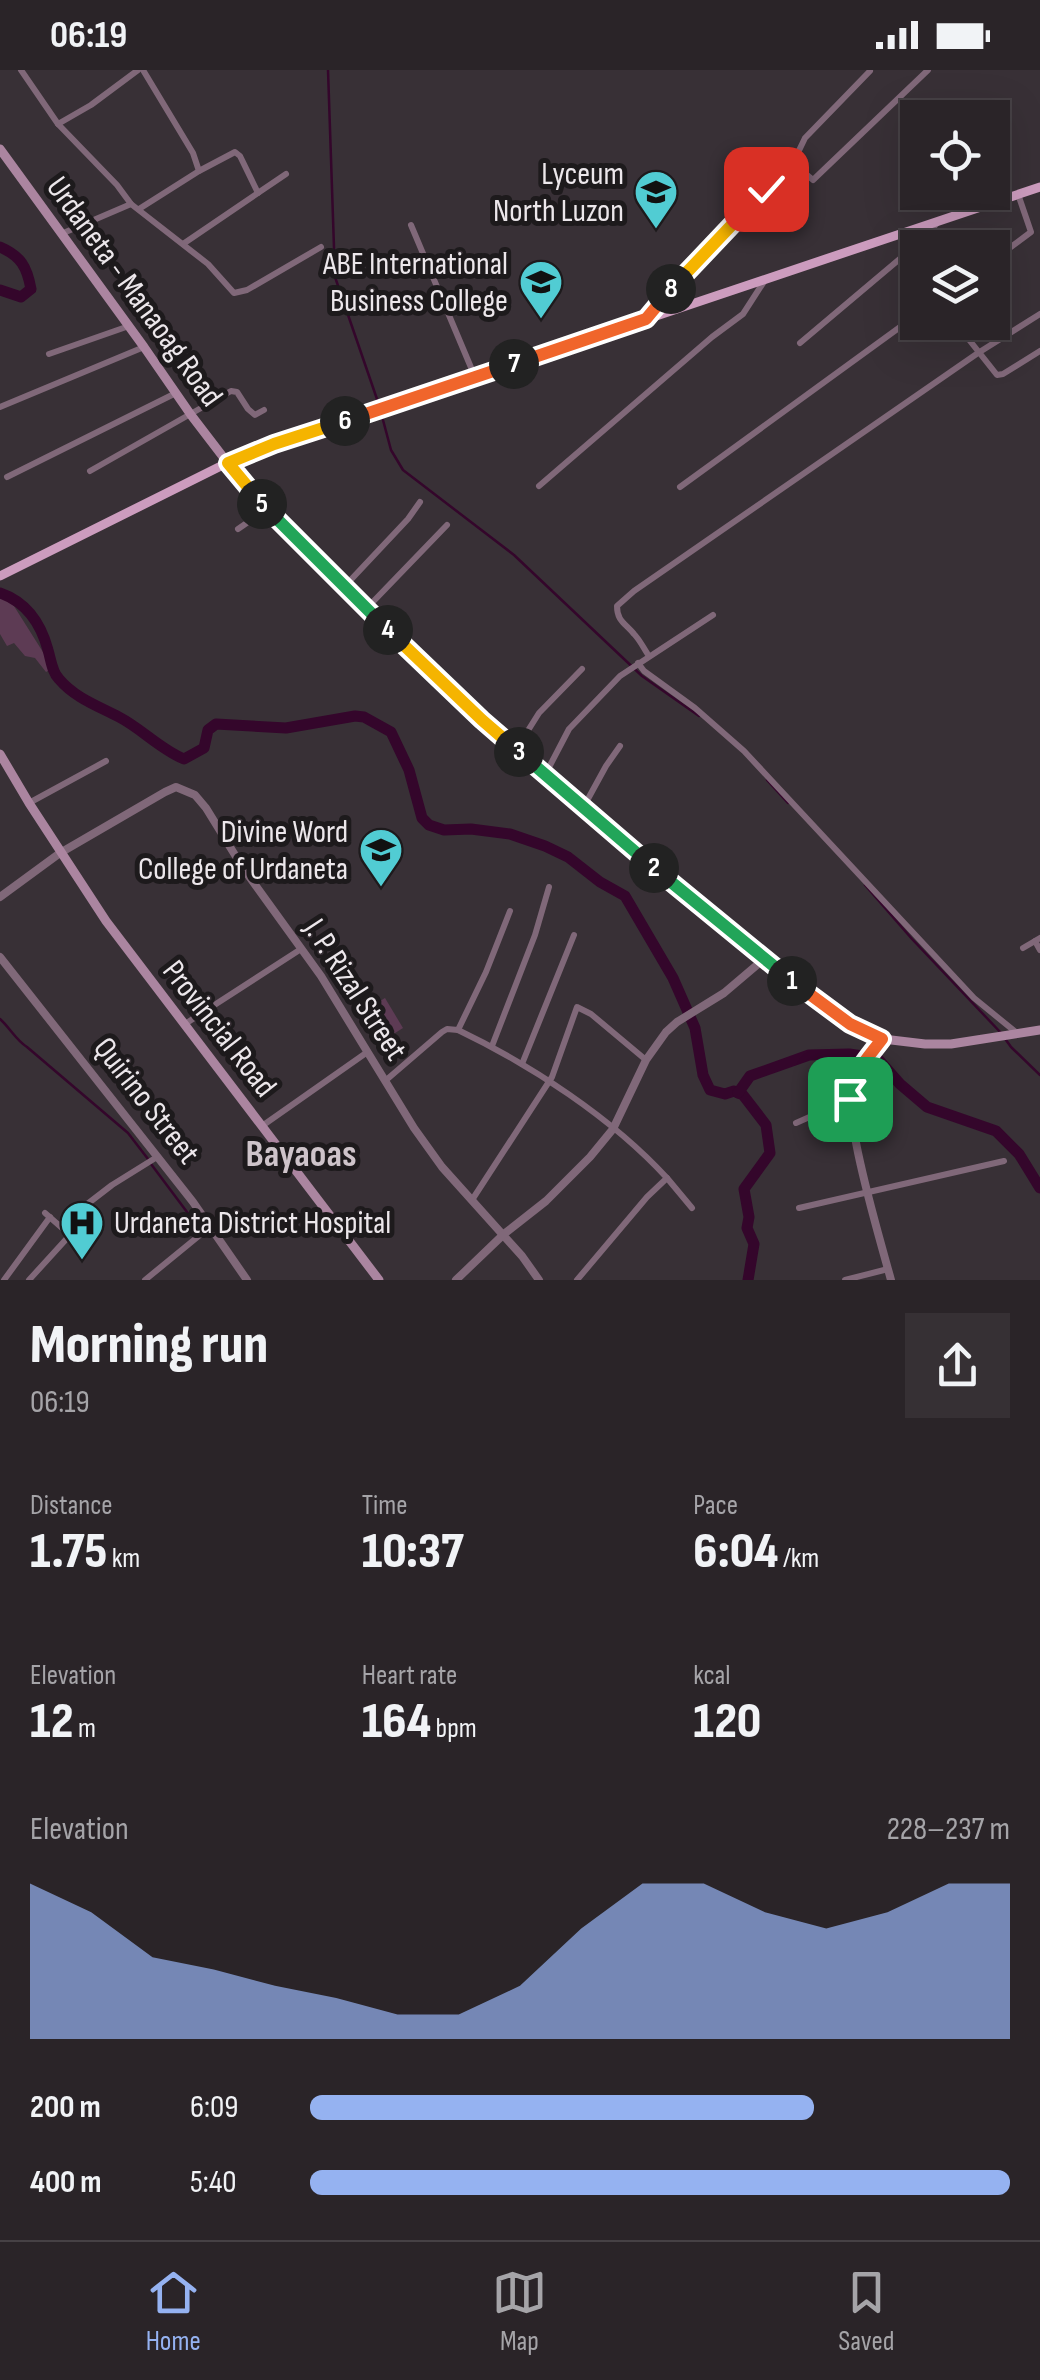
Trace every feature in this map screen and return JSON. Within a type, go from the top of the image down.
[{"type":"main road","name":"Urdaneta - Manaoag Road","points":[[0,149],[191,415],[267,509],[456,696],[545,776],[836,1016],[882,1039]]},
{"type":"main road","points":[[0,576],[274,444],[1040,187]]},
{"type":"main road","name":"Provincial Road","points":[[0,754],[106,921],[379,1280]]},
{"type":"main road","points":[[882,1039],[951,1044],[1040,1030]]},
{"type":"street","points":[[22,70],[58,124],[131,204],[211,267],[236,294],[321,246]]},
{"type":"street","points":[[58,124],[141,70],[193,153],[199,171]]},
{"type":"street","points":[[793,163],[813,180],[928,70]]},
{"type":"street","points":[[646,319],[716,239],[793,163],[805,138],[870,71]]},
{"type":"street","points":[[140,209],[233,152],[238,152],[258,193]]},
{"type":"street","points":[[182,244],[286,174]]},
{"type":"street","points":[[1010,248],[1032,232],[1018,194]]},
{"type":"street","points":[[61,234],[131,204]]},
{"type":"street","points":[[800,343],[921,241],[940,220]]},
{"type":"street","points":[[411,224],[475,378]]},
{"type":"street","points":[[539,486],[743,314],[766,279]]},
{"type":"street","points":[[648,656],[616,614],[617,606],[625,598],[1040,314]]},
{"type":"street","points":[[49,354],[128,326]]},
{"type":"street","points":[[680,487],[900,327]]},
{"type":"street","points":[[968,340],[993,373],[1000,375],[1040,350]]},
{"type":"street","points":[[0,407],[144,346]]},
{"type":"street","points":[[90,471],[233,391],[251,413],[264,410]]},
{"type":"street","points":[[7,477],[176,394]]},
{"type":"street","points":[[345,586],[420,502]]},
{"type":"street","points":[[238,529],[267,509]]},
{"type":"street","points":[[367,608],[447,524]]},
{"type":"street","points":[[545,776],[569,729],[624,672],[712,615]]},
{"type":"street","points":[[636,664],[744,750],[974,998],[1014,1035]]},
{"type":"street","points":[[516,749],[539,713],[582,669]]},
{"type":"street","points":[[583,808],[620,746]]},
{"type":"street","points":[[28,803],[106,761]]},
{"type":"street","name":"J. P. Rizal Street","points":[[60,853],[176,787],[195,795],[328,987],[414,1128],[442,1167],[504,1234],[539,1280]]},
{"type":"street","points":[[0,897],[60,853]]},
{"type":"street","points":[[491,1046],[535,935],[548,888]]},
{"type":"street","points":[[458,1030],[510,911]]},
{"type":"street","points":[[522,1064],[574,935]]},
{"type":"street","points":[[1023,948],[1038,940],[1040,950]]},
{"type":"street","points":[[184,1024],[301,948]]},
{"type":"street","name":"Quirino Street","points":[[0,957],[211,1226],[247,1280]]},
{"type":"street","points":[[456,1280],[580,1169],[613,1129],[646,1060],[666,1032],[724,993],[764,959]]},
{"type":"street","points":[[472,1200],[550,1082],[578,1007],[646,1060]]},
{"type":"street","points":[[385,1081],[442,1032],[458,1030],[522,1064],[613,1129],[644,1154],[692,1208]]},
{"type":"street","points":[[882,1039],[850,1087],[850,1099],[855,1138],[891,1280]]},
{"type":"street","points":[[262,1126],[366,1054]]},
{"type":"street","points":[[796,1123],[850,1099]]},
{"type":"street","points":[[60,1225],[157,1157]]},
{"type":"street","points":[[798,1208],[1004,1161]]},
{"type":"street","points":[[577,1280],[667,1178]]},
{"type":"street","points":[[4,1280],[48,1215],[70,1235],[29,1280]]},
{"type":"street","points":[[145,1280],[211,1226]]},
{"type":"street","points":[[845,1280],[888,1269]]},
{"type":"shaded area","points":[[7,595],[53,668],[46,672],[14,643],[7,646],[0,634],[0,599]]},
{"type":"shaded area","points":[[385,998],[403,1028],[379,1043],[360,1013]]},
{"type":"waterway","points":[[328,70],[335,277],[378,402]]},
{"type":"waterway","points":[[0,247],[22,263],[31,289],[21,297],[0,290]]},
{"type":"waterway","points":[[383,420],[391,450],[403,470],[514,555],[642,676],[699,716]]},
{"type":"waterway","points":[[0,593],[17,602],[37,623],[55,673],[65,686],[175,755],[184,759],[204,748],[208,730],[216,724],[286,728],[364,717],[391,732],[409,770],[422,818],[429,825],[444,830],[510,834],[545,846],[625,896],[673,978],[695,1028],[703,1075],[710,1090],[743,1095],[766,1125],[770,1153],[744,1189],[747,1228],[754,1244],[748,1280]]},
{"type":"waterway","points":[[767,780],[788,803]]},
{"type":"waterway","points":[[865,885],[1002,1034]]},
{"type":"waterway","points":[[0,1019],[23,1044],[128,1133],[148,1159]]},
{"type":"waterway","points":[[1006,1040],[1040,1075]]},
{"type":"waterway","points":[[738,1093],[750,1076],[809,1055],[877,1058],[927,1107],[996,1131],[1019,1154],[1040,1188]]},
{"type":"waterway","points":[[851,1077],[861,1055]]},
{"type":"waterway","points":[[151,1164],[199,1228]]},
{"type":"place","name":"Lyceum North Luzon","points":[[656,230]]},
{"type":"place","name":"ABE International Business College","points":[[541,320]]},
{"type":"place","name":"Divine Word College of Urdaneta","points":[[381,888]]},
{"type":"place","name":"Urdaneta District Hospital","points":[[82,1261]]},
{"type":"district","name":"Bayaoas","points":[[301,1154]]},
{"type":"route","points":[[766,189],[646,319],[228,463],[267,509],[430,671],[545,776],[836,1016],[882,1039],[856,1074],[850,1099]]}]
